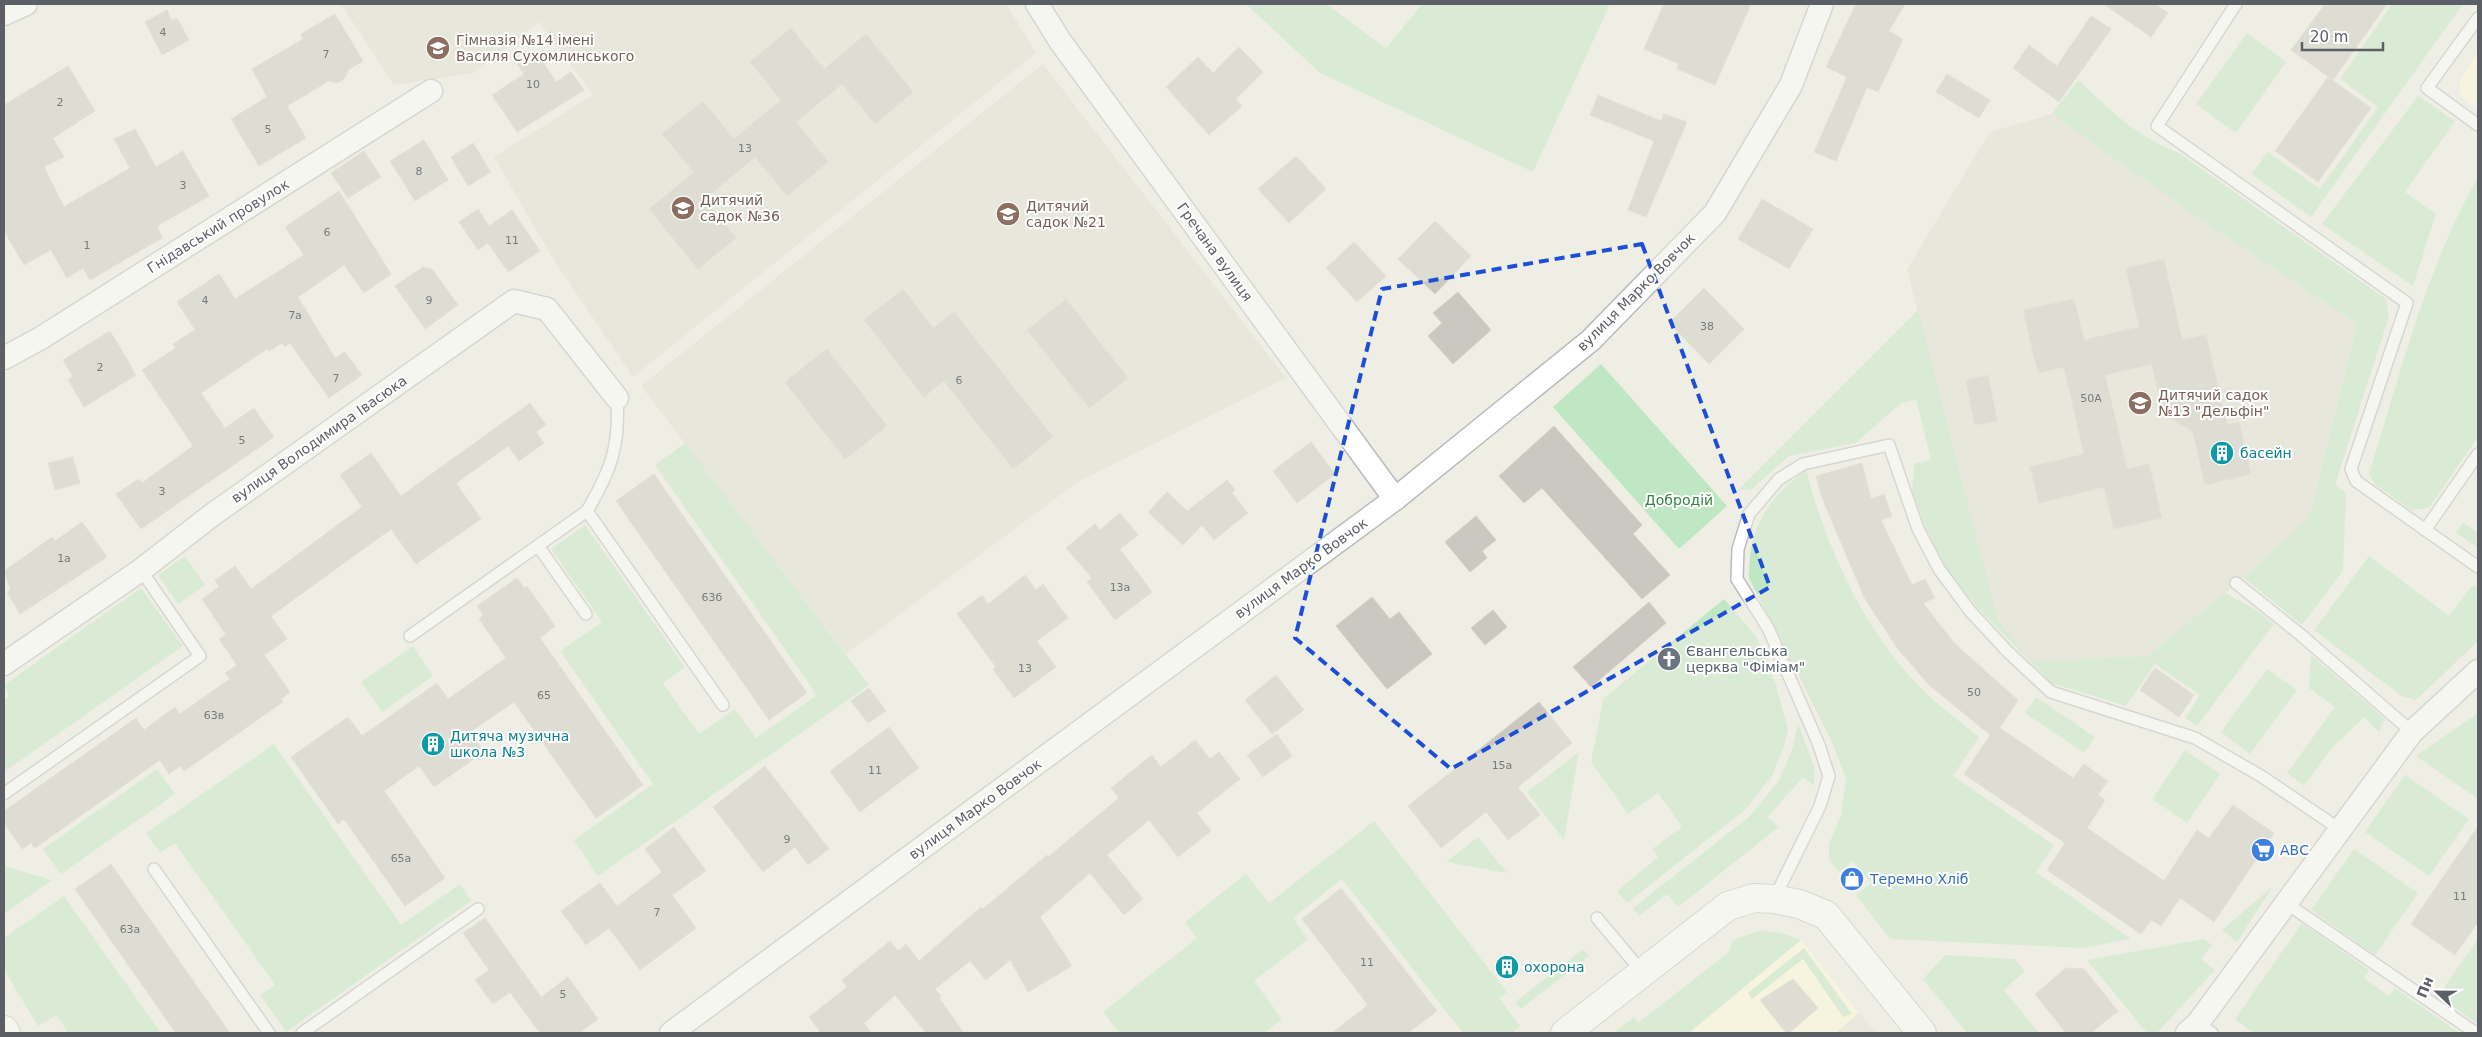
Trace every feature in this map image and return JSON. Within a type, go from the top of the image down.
[{"type":"main road","points":[[1565,1033],[1728,906],[1754,898],[1774,899],[1799,904],[1826,915],[1922,1033]]},
{"type":"street","points":[[4,14],[26,4]]},
{"type":"street","name":"Гречана вулиця","points":[[1037,4],[1072,57],[1395,499]]},
{"type":"street","name":"вулиця Марко Вовчок","points":[[671,1033],[1395,499],[1591,340],[1715,213],[1791,85],[1822,4]]},
{"type":"street","name":"Гнідавський провулок","points":[[4,358],[41,338],[431,90]]},
{"type":"street","name":"вулиця Володимира Івасюка","points":[[4,664],[141,570],[212,515],[514,301],[547,310],[617,398]]},
{"type":"street","points":[[2199,1030],[2286,903],[2412,732],[2478,671]]},
{"type":"lane","points":[[2236,4],[2157,126],[2406,303],[2351,469],[2356,481],[2478,567]]},
{"type":"lane","points":[[2478,18],[2427,88],[2478,125]]},
{"type":"lane","points":[[410,636],[587,511],[604,482],[615,451],[618,426],[617,398]]},
{"type":"lane","points":[[1774,899],[1820,806],[1829,776],[1820,745],[1768,628],[1738,579],[1738,549],[1748,514],[1779,479],[1803,464],[1890,445],[1918,529],[1939,569],[1970,611],[2051,692],[2195,738],[2261,776],[2341,830]]},
{"type":"lane","points":[[2425,530],[2478,454]]},
{"type":"lane","points":[[587,511],[723,705]]},
{"type":"lane","points":[[538,546],[586,614]]},
{"type":"lane","points":[[4,792],[200,656],[141,570]]},
{"type":"lane","points":[[2236,584],[2300,635],[2412,732]]},
{"type":"lane","points":[[154,869],[269,1033]]},
{"type":"lane","points":[[2286,903],[2476,1033]]},
{"type":"lane","points":[[302,1033],[478,909]]},
{"type":"lane","points":[[1597,918],[1642,972]]},
{"type":"highlighted area","points":[[1642,244],[1770,587],[1451,769],[1295,638],[1382,289]]},
{"type":"shaded area","name":"Дитячий садок №36","points":[[341,4],[1006,4],[1036,53],[633,377],[553,259],[494,157],[593,95],[539,22],[474,73],[394,85]]},
{"type":"shaded area","points":[[2478,53],[2478,109],[2460,95],[2460,81]]},
{"type":"shaded area","name":"Дитячий садок №21","points":[[1043,64],[1286,378],[1078,482],[846,654],[641,386]]},
{"type":"shaded area","name":"Дитячий садок №13 \"Дельфін\"","points":[[2052,114],[2187,210],[2357,324],[2310,516],[2244,578],[2147,656],[2031,661],[1998,620],[1907,270],[1990,132]]},
{"type":"shaded area","points":[[1801,940],[1859,1013],[1836,1033],[1689,1033]]},
{"type":"shaded area","points":[[1859,1013],[1876,1033],[1836,1033]]},
{"type":"green space","points":[[1246,4],[1326,4],[1386,48],[1422,4],[1610,4],[1533,172],[1320,73]]},
{"type":"green space","points":[[2392,4],[2463,4],[2311,217],[2251,174],[2268,152],[2320,189],[2378,107],[2340,79]]},
{"type":"green space","points":[[2247,33],[2286,62],[2236,133],[2196,104]]},
{"type":"green space","points":[[2078,80],[2137,131],[2149,139],[2179,153],[2386,299],[2389,316],[2335,485],[2346,493],[2343,571],[2302,625],[2244,578],[2310,516],[2357,324],[2187,210],[2052,114]]},
{"type":"green space","points":[[2418,96],[2455,121],[2405,192],[2436,214],[2413,286],[2322,224]]},
{"type":"green space","points":[[2478,177],[2478,437],[2429,508],[2411,510],[2375,484],[2369,474],[2403,360],[2429,285],[2443,248]]},
{"type":"green space","points":[[1918,310],[1998,620],[2031,661],[2147,656],[2225,593],[2256,610],[2274,624],[2197,726],[2185,718],[2200,695],[2155,664],[2126,706],[2051,683],[1978,608],[1944,566],[1926,528],[1912,491],[1914,464],[1931,460],[1916,399],[1900,404],[1856,443],[1789,456],[1752,489],[1737,491]]},
{"type":"green space","name":"Добродій","points":[[1601,364],[1727,506],[1679,549],[1553,407]]},
{"type":"green space","points":[[685,443],[869,685],[598,876],[574,840],[653,784],[560,651],[602,622],[551,549],[585,525],[685,667],[663,683],[699,734],[735,709],[756,738],[817,695],[655,465]]},
{"type":"green space","points":[[1806,470],[1837,559],[1850,588],[1883,642],[1923,690],[1979,737],[1953,776],[2054,845],[2036,872],[2131,939],[2083,948],[1890,939],[1856,895],[1871,883],[1853,861],[1839,872],[1829,859],[1829,844],[1841,815],[1846,779],[1832,742],[1749,578],[1752,544],[1762,516],[1780,493]]},
{"type":"green space","points":[[2463,522],[2478,533],[2478,548],[2456,533]]},
{"type":"green space","points":[[185,556],[205,585],[178,604],[158,575]]},
{"type":"green space","points":[[2369,556],[2449,616],[2471,587],[2478,586],[2478,641],[2416,700],[2402,696],[2314,630]]},
{"type":"green space","points":[[141,588],[183,646],[7,770],[4,765],[4,700],[9,696],[4,685]]},
{"type":"green space","points":[[1724,599],[1756,636],[1775,682],[1788,729],[1784,747],[1772,776],[1745,810],[1627,903],[1617,891],[1658,857],[1652,849],[1682,827],[1658,793],[1628,814],[1591,762],[1603,699]]},
{"type":"green space","points":[[413,646],[433,676],[382,712],[361,682]]},
{"type":"green space","points":[[2311,655],[2385,719],[2379,732],[2364,717],[2332,748],[2304,786],[2287,773],[2335,707],[2309,688]]},
{"type":"green space","points":[[2267,669],[2297,690],[2250,754],[2221,732]]},
{"type":"green space","points":[[2036,697],[2095,737],[2084,753],[2025,713]]},
{"type":"green space","points":[[2478,713],[2478,799],[2416,756]]},
{"type":"green space","points":[[1798,723],[1815,769],[1814,786],[1803,777],[1768,817],[1779,827],[1678,907],[1667,894],[1639,916],[1633,908],[1750,816],[1779,780],[1792,750]]},
{"type":"green space","points":[[274,744],[401,925],[460,884],[471,901],[286,1032],[260,995],[275,985],[175,843],[160,853],[146,833]]},
{"type":"green space","points":[[2185,750],[2220,774],[2187,823],[2152,799]]},
{"type":"green space","points":[[1579,752],[1564,840],[1527,792]]},
{"type":"green space","points":[[157,769],[175,794],[61,874],[43,849]]},
{"type":"green space","points":[[2405,775],[2469,819],[2429,876],[2365,832]]},
{"type":"green space","points":[[1374,821],[1507,992],[1499,998],[1520,1026],[1512,1033],[1463,1033],[1342,879],[1293,918],[1308,939],[1254,981],[1282,1019],[1264,1033],[1120,1033],[1103,1012],[1197,938],[1185,922],[1246,874],[1269,903]]},
{"type":"green space","points":[[1478,837],[1507,873],[1446,862]]},
{"type":"green space","points":[[2354,849],[2418,893],[2375,955],[2311,910]]},
{"type":"green space","points":[[4,866],[52,880],[4,914]]},
{"type":"green space","points":[[2273,886],[2237,942],[2222,930]]},
{"type":"green space","points":[[64,896],[161,1033],[68,1033],[57,1015],[38,1026],[4,970],[4,938]]},
{"type":"green space","points":[[2302,923],[2369,970],[2364,978],[2389,996],[2395,988],[2459,1033],[2254,1033],[2235,1019]]},
{"type":"green space","points":[[1761,930],[1781,933],[1801,940],[1689,1033],[1613,1033],[1634,1017],[1639,1022],[1728,953],[1733,940]]},
{"type":"green space","points":[[2204,939],[2212,945],[2201,959],[2215,970],[2157,1033],[2147,1033],[2087,960]]},
{"type":"green space","points":[[2478,939],[2478,1024],[2438,996]]},
{"type":"green space","points":[[1804,948],[1852,1014],[1843,1017],[1803,959],[1752,999],[1748,993]]},
{"type":"green space","points":[[1583,949],[1589,956],[1521,1009],[1515,1002]]},
{"type":"green space","points":[[1945,955],[2015,959],[2025,971],[2004,990],[2039,1033],[1967,1033],[1923,979]]},
{"type":"building","points":[[1664,4],[1751,4],[1715,85],[1677,69],[1679,64],[1644,49]]},
{"type":"building","points":[[1856,4],[1905,4],[1889,31],[1903,39],[1878,92],[1867,87],[1836,161],[1814,152],[1847,77],[1826,67]]},
{"type":"building","points":[[2104,4],[2155,4],[2168,13],[2151,37]]},
{"type":"building","points":[[2325,4],[2387,4],[2333,80],[2291,50]]},
{"type":"building","points":[[167,10],[172,21],[177,18],[189,40],[162,55],[145,22]]},
{"type":"building","points":[[335,14],[363,61],[348,70],[345,78],[338,83],[329,81],[287,106],[306,138],[259,166],[231,119],[267,97],[252,69],[303,39],[301,34]]},
{"type":"building","points":[[2091,16],[2111,29],[2059,102],[2013,68],[2029,45],[2057,66]]},
{"type":"building","points":[[791,28],[824,69],[866,34],[913,92],[875,124],[842,84],[796,122],[828,162],[787,196],[755,157],[705,199],[736,238],[698,269],[649,209],[694,172],[662,134],[703,101],[734,139],[781,100],[750,62]]},
{"type":"building","points":[[1239,47],[1263,72],[1236,99],[1242,106],[1209,135],[1166,87],[1198,57],[1213,73]]},
{"type":"building","points":[[536,51],[556,82],[571,72],[584,90],[517,132],[492,95],[524,74],[517,64]]},
{"type":"building","points":[[68,66],[95,111],[53,138],[64,157],[44,167],[64,207],[130,168],[114,139],[135,129],[156,167],[183,151],[209,196],[157,226],[162,238],[90,280],[83,268],[67,278],[51,250],[24,265],[4,231],[4,105]]},
{"type":"building","points":[[1947,74],[1990,100],[1979,118],[1936,92]]},
{"type":"building","points":[[2328,77],[2371,108],[2318,182],[2275,151]]},
{"type":"building","points":[[1598,95],[1661,121],[1664,114],[1687,122],[1646,217],[1628,210],[1654,141],[1590,115]]},
{"type":"building","points":[[424,140],[448,180],[415,201],[390,161]]},
{"type":"building","points":[[473,143],[491,172],[468,186],[451,157]]},
{"type":"building","points":[[364,151],[381,177],[348,198],[331,173]]},
{"type":"building","points":[[1296,156],[1326,189],[1289,223],[1258,189]]},
{"type":"building","points":[[339,191],[391,274],[364,293],[344,265],[298,297],[335,358],[345,352],[362,375],[329,398],[290,343],[285,347],[282,343],[269,351],[267,349],[201,393],[225,428],[254,408],[274,437],[141,529],[116,494],[139,479],[142,483],[193,446],[142,370],[176,348],[173,344],[195,330],[177,302],[219,274],[235,299],[304,255],[285,227]]},
{"type":"building","points":[[1762,199],[1813,229],[1789,269],[1738,239]]},
{"type":"building","points":[[478,209],[489,226],[512,210],[540,251],[508,272],[488,243],[478,250],[459,222]]},
{"type":"building","points":[[1435,221],[1471,256],[1435,294],[1398,259]]},
{"type":"building","points":[[1354,242],[1386,276],[1357,302],[1326,268]]},
{"type":"building","points":[[2164,259],[2182,340],[2206,335],[2227,425],[2239,422],[2251,474],[2205,485],[2193,432],[2163,413],[2152,364],[2105,375],[2127,469],[2149,464],[2162,518],[2114,529],[2104,487],[2039,503],[2030,467],[2084,454],[2064,367],[2038,373],[2023,310],[2074,299],[2084,340],[2139,327],[2126,268]]},
{"type":"building","points":[[423,267],[432,269],[458,305],[425,329],[395,286]]},
{"type":"building","points":[[1704,288],[1744,329],[1709,364],[1669,323]]},
{"type":"building","points":[[903,289],[933,328],[954,312],[1053,437],[1013,469],[944,381],[924,397],[864,320]]},
{"type":"building","points":[[1458,292],[1491,330],[1453,364],[1428,336],[1442,323],[1433,313]]},
{"type":"building","points":[[1066,299],[1128,378],[1089,408],[1027,330]]},
{"type":"building","points":[[110,331],[136,375],[84,407],[68,380],[73,376],[63,360]]},
{"type":"building","points":[[827,349],[887,426],[845,459],[785,382]]},
{"type":"building","points":[[1988,375],[1997,421],[1975,425],[1966,380]]},
{"type":"building","points":[[530,403],[546,425],[536,432],[544,443],[519,461],[508,446],[456,483],[481,519],[416,564],[391,529],[271,616],[287,639],[264,655],[290,692],[281,699],[283,702],[184,771],[181,766],[169,774],[160,760],[35,848],[31,843],[22,849],[4,823],[4,811],[136,718],[144,730],[175,707],[180,714],[230,679],[225,673],[237,665],[219,639],[226,635],[202,599],[219,587],[215,580],[235,566],[251,589],[362,507],[340,475],[371,453],[401,496]]},
{"type":"building","points":[[1554,426],[1642,525],[1633,534],[1670,575],[1642,599],[1542,488],[1524,503],[1499,476]]},
{"type":"building","points":[[1311,442],[1335,474],[1297,503],[1273,471]]},
{"type":"building","points":[[73,457],[80,483],[55,490],[48,463]]},
{"type":"building","points":[[1862,463],[1871,499],[1884,494],[1892,516],[1881,520],[1912,585],[1925,579],[1935,598],[1923,603],[1955,644],[2018,700],[2000,728],[2073,778],[2084,764],[2108,781],[2098,795],[2105,800],[2087,828],[2164,881],[2197,830],[2209,838],[2233,805],[2274,833],[2214,922],[2180,898],[2161,926],[2151,920],[2141,934],[2047,870],[2065,843],[1964,774],[1990,735],[1929,685],[1898,649],[1865,599],[1822,498],[1816,476]]},
{"type":"building","points":[[654,474],[807,693],[769,720],[616,501]]},
{"type":"building","points":[[1227,480],[1235,490],[1232,493],[1248,513],[1214,540],[1202,525],[1183,545],[1148,512],[1167,492],[1187,511]]},
{"type":"building","points":[[1120,513],[1138,535],[1120,549],[1152,592],[1115,620],[1087,582],[1092,578],[1066,548],[1095,524],[1100,530]]},
{"type":"building","points":[[1476,516],[1496,540],[1482,551],[1487,558],[1470,572],[1445,542]]},
{"type":"building","points":[[82,522],[107,557],[20,614],[7,592],[11,590],[4,571],[52,537],[55,541]]},
{"type":"building","points":[[1025,575],[1036,590],[1043,584],[1068,618],[1037,641],[1056,667],[1014,698],[993,669],[996,667],[957,614],[982,595],[988,604]]},
{"type":"building","points":[[517,578],[524,588],[527,586],[555,626],[540,638],[643,785],[596,818],[514,702],[470,732],[484,752],[434,787],[419,766],[384,791],[445,878],[405,906],[344,819],[338,824],[291,757],[348,717],[362,736],[437,683],[448,699],[506,658],[479,619],[483,615],[477,606]]},
{"type":"building","points":[[1372,597],[1390,619],[1399,612],[1432,654],[1387,689],[1336,626]]},
{"type":"building","points":[[1649,602],[1666,623],[1591,687],[1573,667]]},
{"type":"building","points":[[1493,610],[1507,627],[1485,645],[1471,628]]},
{"type":"building","points":[[2155,668],[2194,695],[2179,717],[2140,690]]},
{"type":"building","points":[[1276,675],[1304,710],[1272,734],[1245,700]]},
{"type":"building","points":[[869,688],[886,711],[868,723],[851,701]]},
{"type":"building","points":[[1539,702],[1572,743],[1518,787],[1540,815],[1508,840],[1486,812],[1441,848],[1408,806]]},
{"type":"building","points":[[889,727],[919,768],[860,812],[830,771]]},
{"type":"building","points":[[1277,734],[1292,756],[1263,777],[1247,755]]},
{"type":"building","points":[[1195,740],[1210,759],[1219,752],[1240,779],[1197,813],[1211,831],[1178,857],[1149,820],[1107,855],[1143,899],[1124,915],[1090,873],[1040,917],[1072,966],[1028,992],[1010,960],[986,980],[970,961],[935,989],[941,996],[939,998],[964,1033],[926,1033],[895,995],[864,1023],[872,1033],[821,1033],[809,1017],[847,987],[842,980],[890,941],[898,951],[906,944],[919,961],[981,907],[983,909],[1119,798],[1111,788],[1152,755],[1161,767]]},
{"type":"building","points":[[765,766],[829,849],[808,865],[795,847],[763,872],[713,807]]},
{"type":"building","points":[[2478,826],[2478,922],[2455,955],[2411,924]]},
{"type":"building","points":[[674,827],[706,871],[672,895],[696,928],[640,970],[609,928],[586,945],[561,911],[600,883],[617,906],[662,872],[645,849]]},
{"type":"building","points":[[111,864],[230,1033],[176,1033],[133,972],[75,889]]},
{"type":"building","points":[[1341,888],[1437,1011],[1408,1033],[1332,1033],[1368,1005],[1302,919]]},
{"type":"building","points":[[485,918],[541,997],[568,977],[598,1019],[579,1033],[540,1033],[510,992],[493,1004],[475,980],[489,970],[463,933]]},
{"type":"building","points":[[2066,968],[2084,969],[2118,1011],[2091,1033],[2066,1033],[2035,994]]},
{"type":"building","points":[[1793,979],[1818,1008],[1789,1033],[1786,1033],[1760,1000]]},
{"type":"place","name":"Гімназія №14 імені Василя Сухомлинського","points":[[438,48]]},
{"type":"place","name":"Дитячий садок №36","points":[[683,208]]},
{"type":"place","name":"Дитячий садок №21","points":[[1008,214]]},
{"type":"place","name":"Дитячий садок №13 \"Дельфін\"","points":[[2140,403]]},
{"type":"place","name":"басейн","points":[[2222,453]]},
{"type":"place","name":"Євангельська церква \"Фіміам\"","points":[[1669,659]]},
{"type":"place","name":"Дитяча музична школа №3","points":[[433,744]]},
{"type":"place","name":"АВС","points":[[2263,850]]},
{"type":"place","name":"Теремно Хліб","points":[[1852,879]]},
{"type":"place","name":"охорона","points":[[1507,967]]}]
